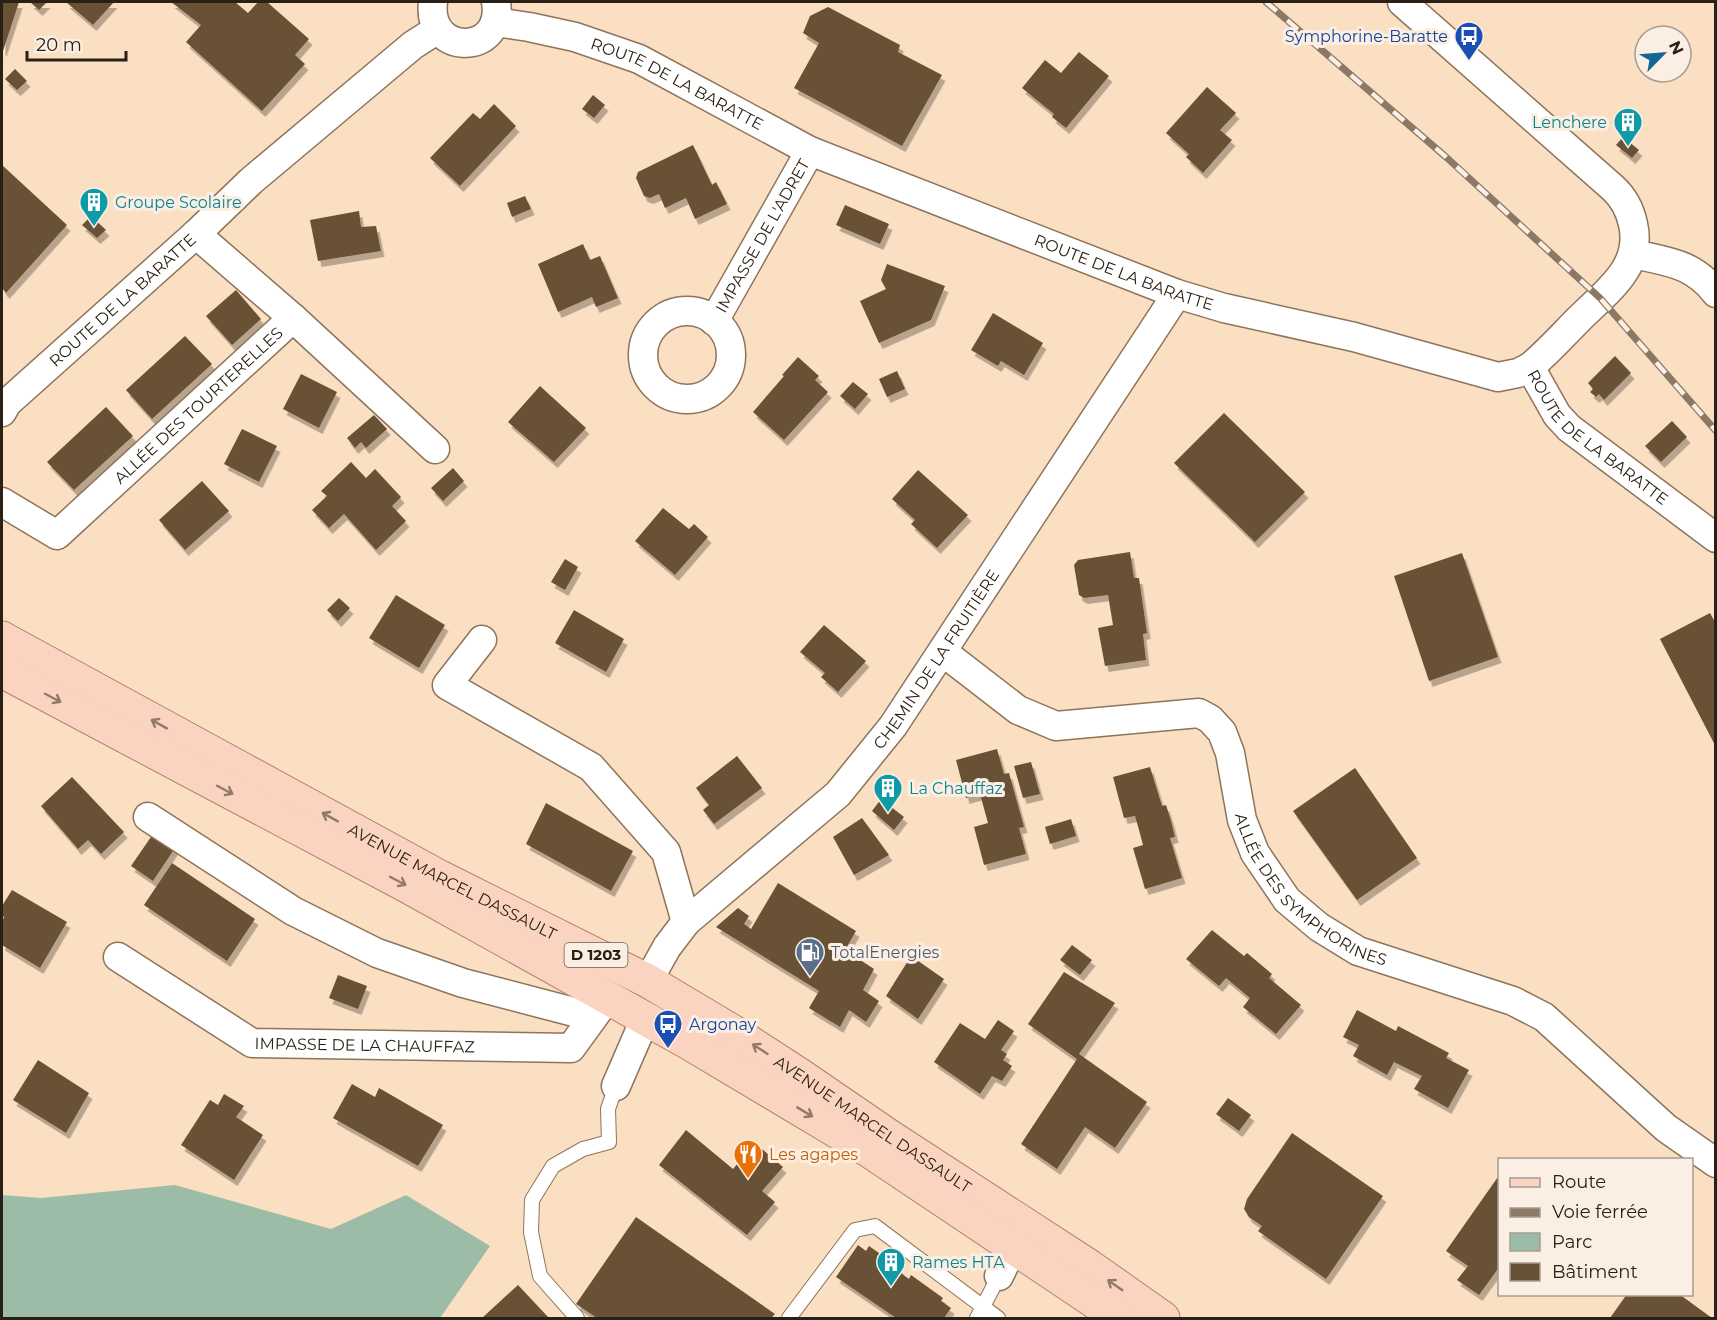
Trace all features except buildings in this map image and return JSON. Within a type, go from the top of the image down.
[{"type":"main road","name":"AVENUE MARCEL DASSAULT","points":[[2,638],[440,877],[648,981],[800,1075],[889,1136],[1089,1266],[1162,1318]]},
{"type":"main road","name":"AVENUE MARCEL DASSAULT","points":[[2,671],[407,886],[601,1007],[645,1019],[868,1150],[1119,1318]]},
{"type":"street","points":[[1402,2],[1619,194],[1630,211],[1635,231],[1634,254],[1624,274],[1546,354],[1530,367]]},
{"type":"street","points":[[436,15],[443,35],[454,42],[466,44],[479,40],[489,33],[496,12]]},
{"type":"street","name":"ROUTE DE LA BARATTE","points":[[496,12],[529,27],[574,37],[639,59],[810,151],[1177,294],[1224,308],[1354,337],[1498,377],[1518,374],[1530,367],[1557,415],[1569,428],[1716,538]]},
{"type":"street","name":"ROUTE DE LA BARATTE","points":[[3,405],[196,234],[251,181],[406,51],[436,15]]},
{"type":"street","name":"IMPASSE DE L'ADRET","points":[[714,321],[810,151]]},
{"type":"street","name":"ALLÉE DES TOURTERELLES","points":[[2,502],[57,535],[293,318],[196,234]]},
{"type":"street","points":[[1634,254],[1681,265],[1705,278],[1716,292]]},
{"type":"street","name":"CHEMIN DE LA FRUITIÈRE","points":[[648,981],[667,947],[686,922],[838,794],[893,726],[1177,294]]},
{"type":"street","points":[[293,318],[435,449]]},
{"type":"street","points":[[482,640],[447,685],[591,768],[666,852],[686,922]]},
{"type":"street","name":"ALLÉE DES SYMPHORINES","points":[[943,652],[1018,710],[1056,726],[1199,713],[1210,719],[1222,732],[1230,753],[1242,820],[1255,853],[1287,900],[1319,927],[1358,951],[1513,1001],[1544,1017],[1666,1128],[1716,1163]]},
{"type":"street","points":[[148,818],[293,911],[377,953],[463,982],[601,1007]]},
{"type":"street","name":"IMPASSE DE LA CHAUFFAZ","points":[[118,957],[252,1043],[571,1048],[601,1007]]},
{"type":"street","points":[[616,1086],[645,1019]]},
{"type":"street","points":[[999,1276],[1013,1247]]},
{"type":"lane","points":[[577,1318],[540,1276],[531,1232],[532,1200],[553,1166],[583,1149],[609,1142],[608,1109],[616,1086]]},
{"type":"lane","points":[[789,1318],[855,1230],[875,1226],[980,1314],[998,1318]]},
{"type":"lane","points":[[980,1314],[999,1276]]},
{"type":"green space","points":[[175,1185],[331,1229],[406,1195],[490,1246],[440,1318],[2,1318],[2,1195],[41,1198]]},
{"type":"railway","points":[[1266,2],[1446,157],[1600,298],[1716,431]]},
{"type":"place","name":"Symphorine-Baratte","points":[[1469,62]]},
{"type":"place","name":"Lenchere","points":[[1628,148]]},
{"type":"place","name":"Groupe Scolaire","points":[[94,228]]},
{"type":"place","name":"La Chauffaz","points":[[888,814]]},
{"type":"place","name":"TotalEnergies","points":[[810,978]]},
{"type":"place","name":"Argonay","points":[[668,1050]]},
{"type":"place","name":"Les agapes","points":[[748,1180]]},
{"type":"place","name":"Rames HTA","points":[[891,1288]]}]
